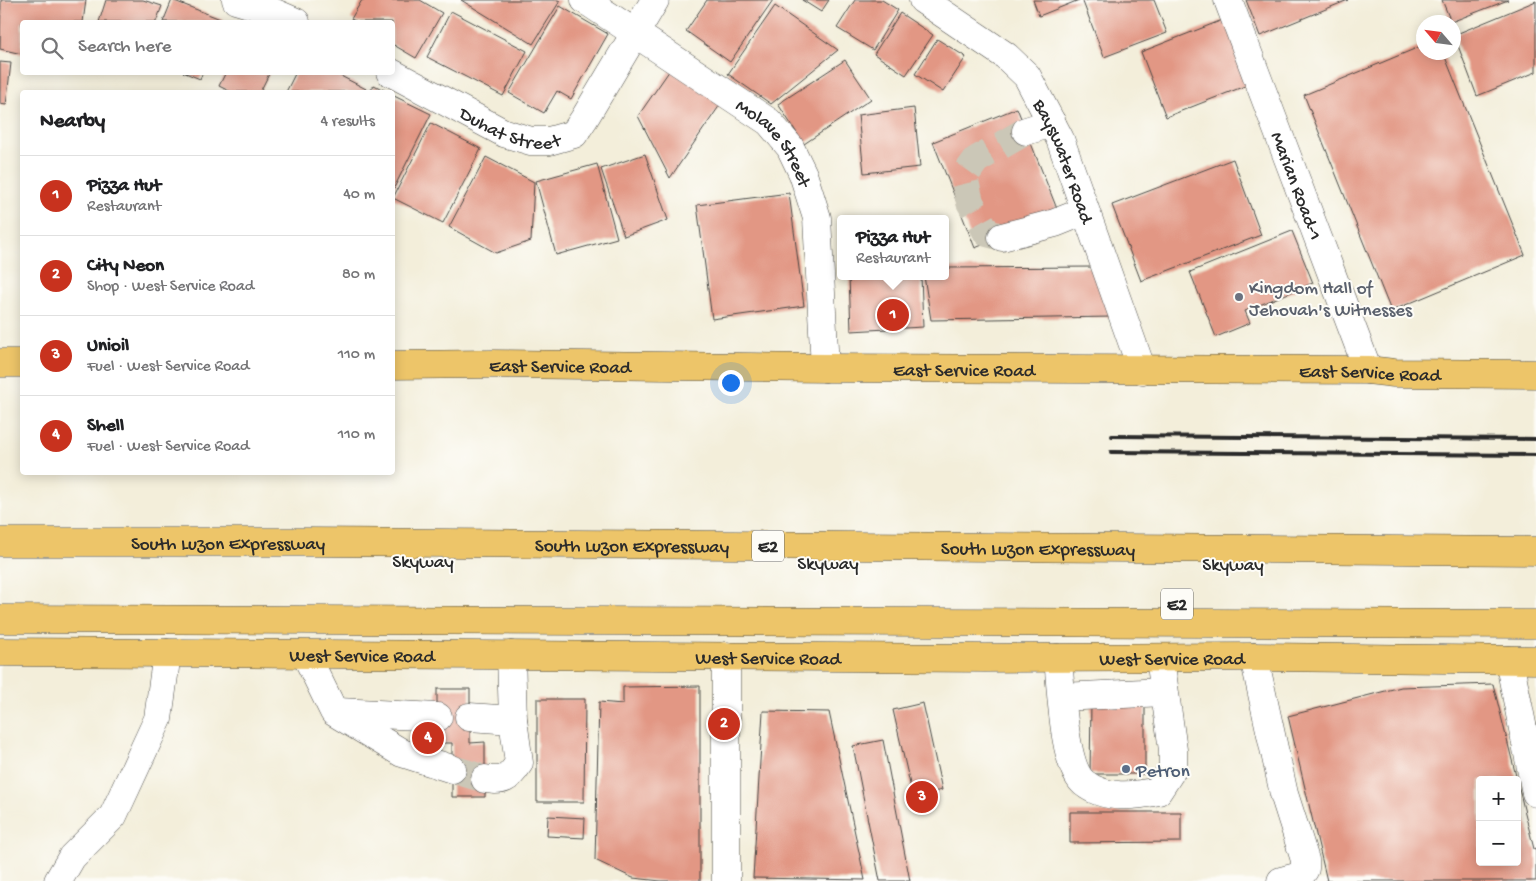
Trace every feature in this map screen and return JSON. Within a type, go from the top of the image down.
[{"type":"main road","points":[[0,363],[20,363]]},
{"type":"main road","name":"East Service Road","points":[[395,365],[1368,370],[1394,373],[1536,374]]},
{"type":"main road","name":"South Luzon Expressway","points":[[0,542],[311,542],[1536,552]]},
{"type":"main road","name":"Skyway","points":[[0,558],[1536,565]]},
{"type":"main road","name":"E2","points":[[0,602],[807,602],[1536,606]]},
{"type":"main road","name":"E2","points":[[0,619],[1536,624]]},
{"type":"main road","name":"West Service Road","points":[[0,652],[1058,658],[1254,657],[1536,660]]},
{"type":"street","points":[[236,0],[266,9],[291,20]]},
{"type":"street","name":"Molave Street","points":[[585,0],[769,122],[790,147],[803,174],[817,218],[825,368]]},
{"type":"street","name":"Duhat Street","points":[[395,75],[504,134],[531,141],[549,141],[574,134],[655,0]]},
{"type":"street","name":"Bayswater Road","points":[[923,0],[1006,56],[1027,76],[1060,139],[1142,370]]},
{"type":"street","name":"Marian Road-1","points":[[1228,0],[1368,370]]},
{"type":"street","points":[[1026,131],[1052,123]]},
{"type":"street","points":[[1002,237],[1055,223],[1085,211]]},
{"type":"street","points":[[58,881],[72,857],[113,816],[158,719],[167,653]]},
{"type":"street","points":[[306,655],[334,712],[402,753],[452,769]]},
{"type":"street","points":[[485,779],[498,782],[512,774],[519,763],[513,720],[511,655]]},
{"type":"street","points":[[726,656],[726,881]]},
{"type":"street","points":[[1254,657],[1284,794],[1305,860],[1306,869],[1300,876],[1281,881]]},
{"type":"street","points":[[1058,658],[1067,741],[1073,767],[1084,783],[1097,790],[1116,796],[1139,795],[1158,791],[1173,768],[1173,750],[1160,658]]},
{"type":"street","points":[[1508,660],[1536,793]]},
{"type":"street","points":[[1062,697],[1164,692]]},
{"type":"street","points":[[334,712],[438,716]]},
{"type":"street","points":[[469,717],[513,720]]},
{"type":"building","points":[[1,0],[86,0],[83,20],[20,20],[20,54],[0,49]]},
{"type":"building","points":[[106,0],[143,0],[162,6],[157,20],[100,20]]},
{"type":"building","points":[[172,0],[223,20],[164,20]]},
{"type":"building","points":[[362,0],[420,0],[442,13],[416,58],[395,46],[395,20],[351,19]]},
{"type":"building","points":[[461,0],[558,0],[560,1],[533,44]]},
{"type":"building","points":[[707,0],[773,0],[730,62],[686,31]]},
{"type":"building","points":[[802,0],[829,0],[821,12]]},
{"type":"building","points":[[855,0],[882,0],[898,10],[873,50],[837,28]]},
{"type":"building","points":[[1033,0],[1079,0],[1039,16]]},
{"type":"building","points":[[1088,0],[1154,0],[1167,33],[1104,57],[1083,2]]},
{"type":"building","points":[[1246,0],[1348,0],[1260,36]]},
{"type":"building","points":[[1442,0],[1508,0],[1461,18],[1461,15],[1448,15]]},
{"type":"building","points":[[1536,1],[1536,72],[1477,96],[1461,54],[1461,32]]},
{"type":"building","points":[[560,6],[608,34],[571,99],[557,91],[544,113],[509,93]]},
{"type":"building","points":[[775,6],[838,50],[771,104],[728,74]]},
{"type":"building","points":[[451,11],[527,51],[503,96],[427,57]]},
{"type":"building","points":[[900,13],[933,35],[906,75],[874,54]]},
{"type":"building","points":[[1225,19],[1250,84],[1166,117],[1141,52]]},
{"type":"building","points":[[937,39],[966,57],[943,92],[915,74]]},
{"type":"building","points":[[1416,48],[1416,60],[1446,60],[1525,255],[1391,311],[1304,95]]},
{"type":"building","points":[[845,60],[871,99],[804,144],[778,104]]},
{"type":"building","points":[[0,62],[11,63],[6,105],[0,104]]},
{"type":"building","points":[[672,67],[722,102],[670,178],[638,116]]},
{"type":"building","points":[[190,75],[202,75],[200,79]]},
{"type":"building","points":[[224,75],[268,75],[261,90],[227,90],[219,86]]},
{"type":"building","points":[[294,75],[339,75],[366,89],[365,90],[287,90]]},
{"type":"building","points":[[374,85],[384,90],[371,90]]},
{"type":"building","points":[[395,96],[431,114],[395,186]]},
{"type":"building","points":[[914,108],[920,167],[864,173],[858,115]]},
{"type":"building","points":[[1017,108],[1059,214],[975,248],[933,142]]},
{"type":"building","points":[[431,123],[481,149],[443,223],[395,199],[395,194]]},
{"type":"building","points":[[645,154],[668,220],[624,236],[601,169]]},
{"type":"building","points":[[486,157],[534,182],[531,241],[496,253],[449,227]]},
{"type":"building","points":[[1233,159],[1261,235],[1141,281],[1112,205]]},
{"type":"building","points":[[597,164],[617,238],[556,255],[536,181]]},
{"type":"building","points":[[789,193],[804,306],[712,319],[697,205]]},
{"type":"building","name":"Kingdom Hall of Jehovah's Witnesses","points":[[1292,231],[1313,283],[1245,311],[1250,323],[1216,337],[1190,272]]},
{"type":"building","points":[[1094,267],[1112,317],[931,320],[925,280],[949,280],[949,268]]},
{"type":"building","points":[[849,280],[921,280],[923,327],[851,331]]},
{"type":"building","points":[[1493,684],[1516,776],[1476,776],[1476,866],[1521,866],[1521,797],[1534,849],[1536,848],[1536,881],[1327,881],[1288,716],[1401,687]]},
{"type":"building","points":[[700,686],[700,881],[661,881],[633,878],[595,860],[599,702],[623,704],[623,687]]},
{"type":"building","points":[[437,689],[470,689],[470,743],[485,742],[485,797],[452,797],[452,743],[437,743]]},
{"type":"building","points":[[537,699],[585,699],[584,802],[537,802]]},
{"type":"building","points":[[923,703],[942,790],[913,797],[893,710]]},
{"type":"building","points":[[1091,703],[1145,703],[1145,774],[1090,774]]},
{"type":"building","points":[[763,711],[829,712],[865,880],[753,878]]},
{"type":"building","points":[[883,740],[910,881],[880,881],[853,746]]},
{"type":"building","points":[[1070,812],[1181,812],[1181,842],[1070,843]]},
{"type":"building","points":[[548,816],[585,818],[584,838],[547,836]]},
{"type":"tunnel","points":[[1002,237],[987,233],[970,202],[964,177],[976,160],[1026,131]]},
{"type":"tunnel","points":[[452,769],[485,779]]},
{"type":"railway","points":[[1112,436],[1536,439]]},
{"type":"railway","points":[[1111,452],[1536,455]]},
{"type":"place","name":"Kingdom Hall of Jehovah's Witnesses","points":[[1239,297]]},
{"type":"place","name":"Pizza Hut","points":[[893,315]]},
{"type":"place","name":"City Neon","points":[[724,724]]},
{"type":"place","name":"Shell","points":[[428,738]]},
{"type":"place","name":"Petron","points":[[1126,769]]},
{"type":"place","name":"Unioil","points":[[922,797]]}]
